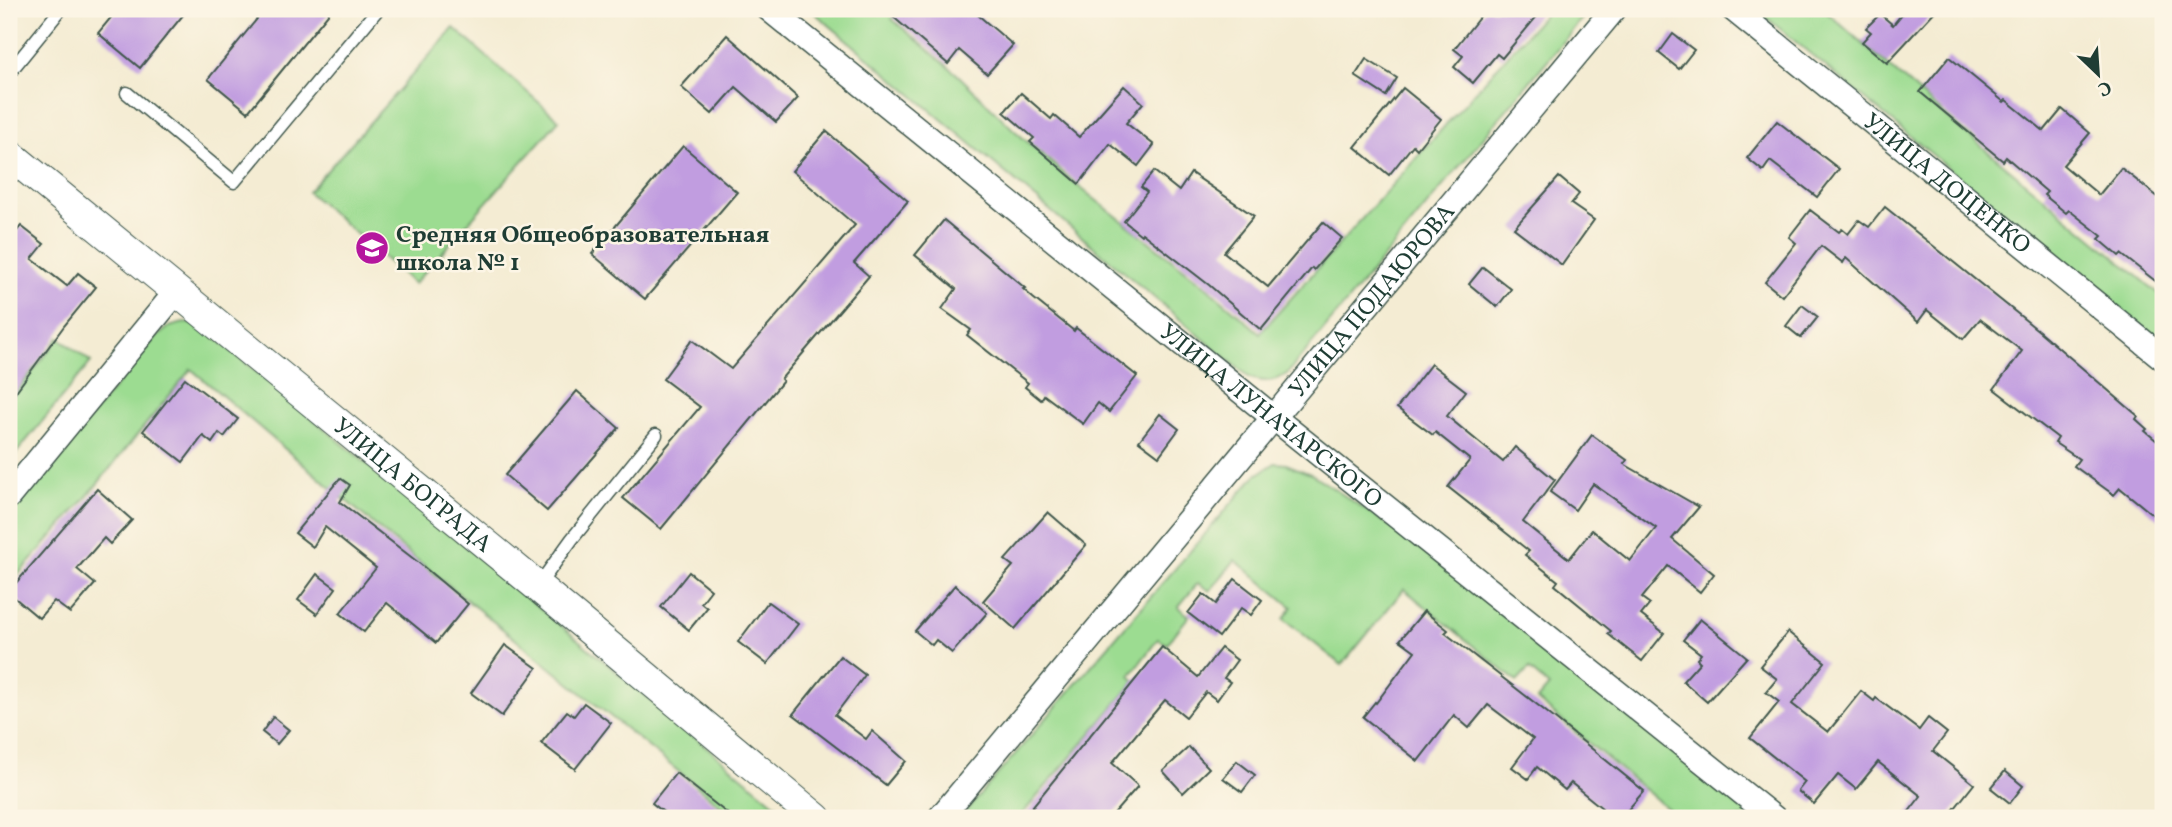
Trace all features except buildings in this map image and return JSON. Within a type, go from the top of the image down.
[{"type":"street","name":"УЛИЦА ЛУНАЧАРСКОГО","points":[[769,9],[1774,818]]},
{"type":"street","name":"УЛИЦА ПОДАЮРОВА","points":[[940,818],[1614,9]]},
{"type":"street","name":"УЛИЦА ДОЦЕНКО","points":[[1733,9],[2163,358]]},
{"type":"street","name":"УЛИЦА БОГРАДА","points":[[9,154],[816,818]]},
{"type":"street","points":[[9,496],[177,290]]},
{"type":"lane","points":[[9,73],[61,9]]},
{"type":"lane","points":[[127,93],[234,182],[378,9]]},
{"type":"lane","points":[[537,586],[656,435]]},
{"type":"green space","points":[[810,9],[899,9],[892,19],[958,75],[1014,130],[1078,186],[1202,283],[1260,333],[1549,9],[1590,9],[1287,374],[1265,381],[1250,378]]},
{"type":"green space","points":[[1756,9],[1823,9],[1955,124],[2163,297],[2163,345]]},
{"type":"green space","points":[[454,28],[559,120],[414,284],[308,192]]},
{"type":"green space","points":[[184,323],[205,329],[792,818],[736,818],[384,533],[191,369],[85,499],[9,585],[9,517],[153,340],[169,327]]},
{"type":"green space","points":[[59,338],[91,362],[9,462],[9,401]]},
{"type":"green space","points":[[1275,463],[1286,464],[1313,475],[1401,533],[1759,818],[1679,818],[1537,700],[1549,686],[1529,669],[1517,682],[1404,589],[1342,665],[1284,619],[1292,607],[1235,560],[1210,591],[1198,583],[1178,607],[1189,616],[1167,644],[1158,639],[1130,676],[1135,681],[1019,818],[960,818],[1255,476]]},
{"type":"place","name":"Средняя Общеобразовательная школа № 1","points":[[372,248]]}]
